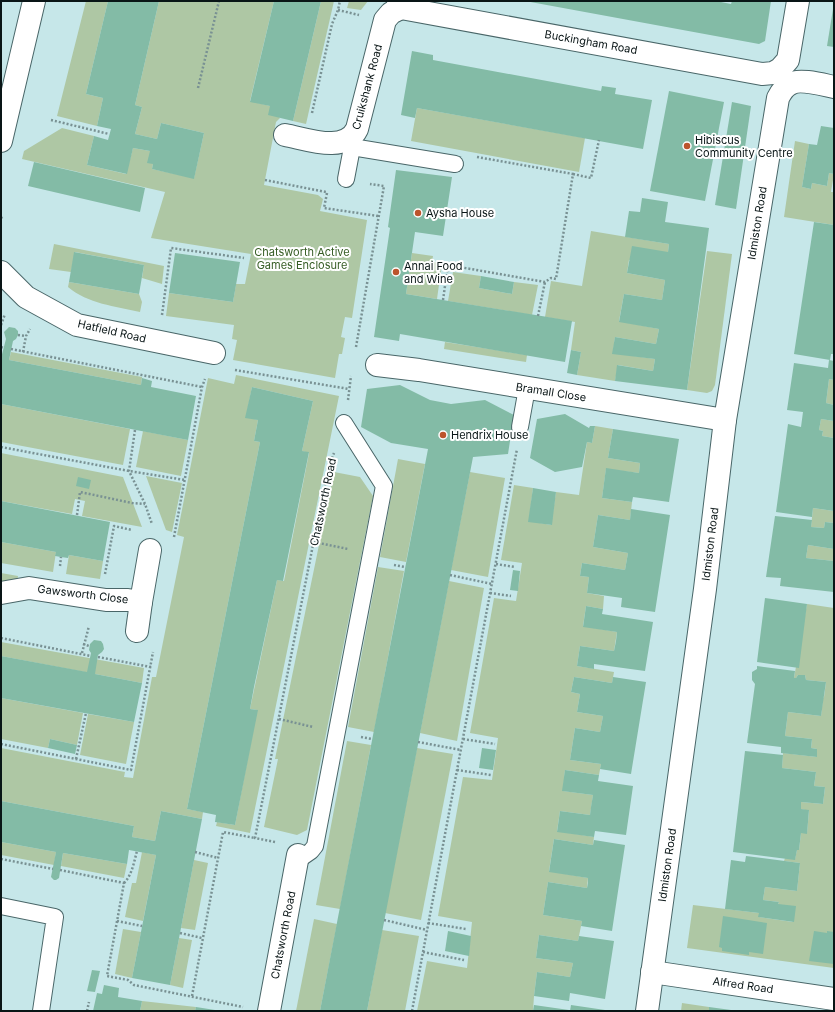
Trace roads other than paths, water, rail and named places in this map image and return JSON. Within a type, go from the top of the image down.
[{"type":"street","points":[[1,140],[34,1]]},
{"type":"street","name":"Idmiston Road","points":[[647,1011],[705,589],[725,420],[778,98],[783,90],[798,1]]},
{"type":"street","name":"Buckingham Road","points":[[400,5],[762,74],[785,76],[803,82],[834,87]]},
{"type":"street","name":"Cruikshank Road","points":[[285,135],[325,144],[353,141],[358,129],[385,20],[400,5]]},
{"type":"street","name":"Hatfield Road","points":[[1,272],[26,297],[77,325],[214,353]]},
{"type":"street","name":"Bramall Close","points":[[377,365],[725,420]]},
{"type":"street","name":"Gawsworth Close","points":[[137,631],[150,550]]},
{"type":"street","name":"Gawsworth Close","points":[[1,593],[29,588],[106,600],[128,600],[141,602]]},
{"type":"street","name":"Chatsworth Road","points":[[259,1009],[304,853]]},
{"type":"street","name":"Alfred Road","points":[[652,972],[834,999]]},
{"type":"lane","points":[[346,179],[353,141],[455,164]]},
{"type":"lane","points":[[520,427],[527,388]]},
{"type":"lane","name":"Chatsworth Road","points":[[304,853],[384,486],[344,423]]},
{"type":"lane","points":[[1,906],[55,917],[41,1011]]},
{"type":"place","name":"Hibiscus Community Centre","points":[[687,146]]},
{"type":"place","name":"Aysha House","points":[[418,213]]},
{"type":"place","name":"Annai Food and Wine","points":[[396,272]]},
{"type":"place","name":"Hendrix House","points":[[443,435]]},
{"type":"park label","name":"Chatsworth Active Games Enclosure","points":[[302,258]]}]
